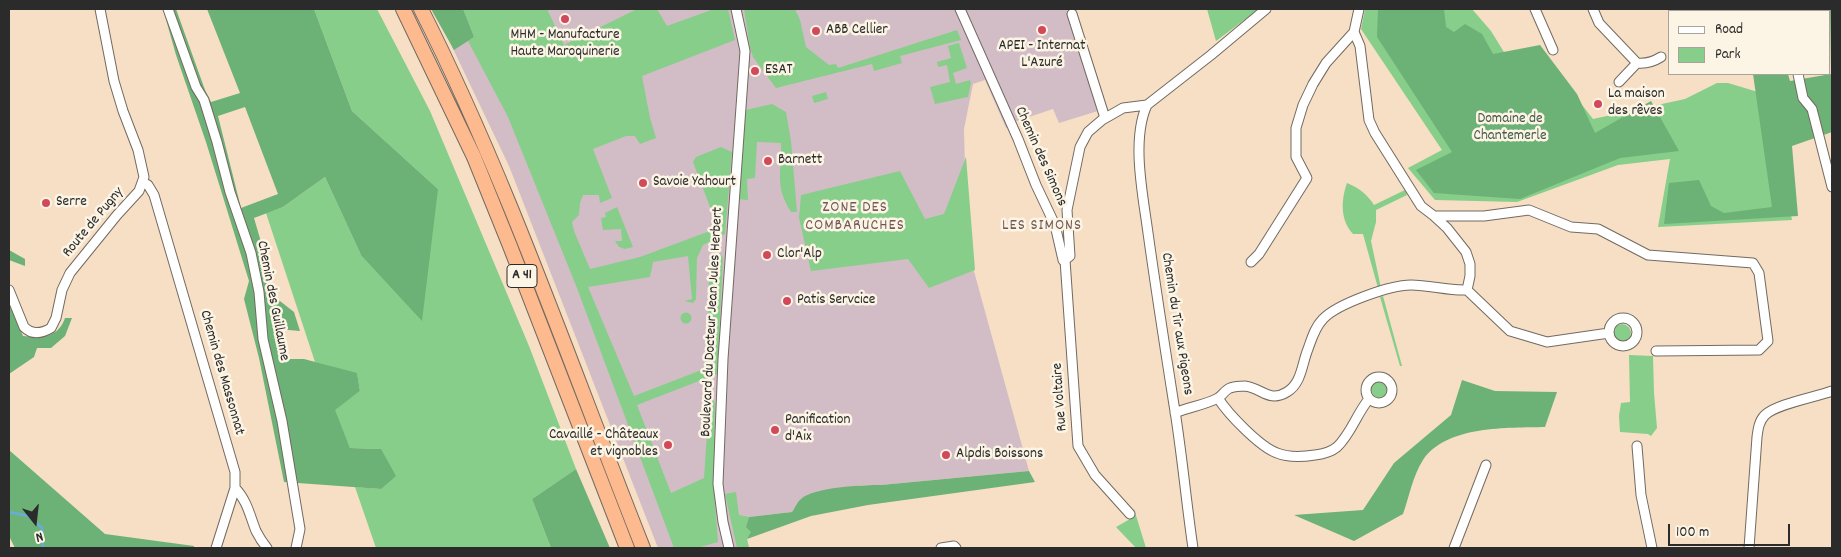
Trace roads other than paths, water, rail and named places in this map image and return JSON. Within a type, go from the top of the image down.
[{"type":"highway","name":"A 41","points":[[403,9],[474,157],[627,548]]},
{"type":"highway","name":"A 41","points":[[421,9],[489,154],[528,248],[644,548]]},
{"type":"street","name":"Route de Pugny","points":[[9,290],[24,327],[37,333],[51,328],[56,318],[62,290],[70,273],[117,214],[139,191],[144,182],[143,165],[114,80],[100,9]]},
{"type":"street","name":"Chemin des Guillaume","points":[[168,9],[196,87],[204,100],[230,192],[250,253],[259,292],[263,339],[282,420],[300,528],[296,548]]},
{"type":"street","name":"Boulevard du Docteur Jean Jules Herbert","points":[[729,548],[723,522],[718,484],[723,359],[745,51],[736,9]]},
{"type":"street","name":"Chemin des Simons","points":[[960,9],[1018,139],[1036,186],[1054,221],[1060,241],[1061,257],[1065,260],[1070,256],[1067,210],[1080,147],[1088,132],[1105,118],[1128,107],[1147,105]]},
{"type":"street","points":[[1147,105],[1266,9]]},
{"type":"street","points":[[1251,262],[1259,254],[1307,178],[1296,157],[1296,128],[1313,84],[1326,63],[1354,32],[1360,9]]},
{"type":"street","points":[[1534,9],[1553,50]]},
{"type":"street","points":[[1593,9],[1599,23],[1637,62],[1644,64],[1661,57]]},
{"type":"street","points":[[1072,14],[1105,118]]},
{"type":"street","points":[[1354,32],[1360,46],[1369,120],[1374,133],[1421,206],[1447,228],[1466,252],[1470,264],[1467,290]]},
{"type":"street","points":[[1619,82],[1637,62]]},
{"type":"street","points":[[1798,75],[1804,98],[1812,108],[1832,187]]},
{"type":"street","name":"Chemin du Tir aux Pigeons","points":[[1147,105],[1143,114],[1140,136],[1141,169],[1156,293],[1175,410],[1193,548]]},
{"type":"street","points":[[1128,107],[1143,114]]},
{"type":"street","name":"Chemin des Massonnat","points":[[144,182],[152,189],[235,472],[234,488],[216,548]]},
{"type":"street","points":[[139,191],[150,198],[157,207]]},
{"type":"street","points":[[1434,216],[1484,216],[1529,210],[1571,227],[1598,229],[1648,256],[1752,263],[1759,273],[1768,341],[1759,350],[1656,351]]},
{"type":"street","name":"Rue Voltaire","points":[[1065,260],[1078,446],[1095,475],[1130,514]]},
{"type":"street","points":[[1175,410],[1218,398],[1230,388],[1244,386],[1258,390],[1268,396],[1279,397],[1290,391],[1302,372],[1306,353],[1316,326],[1324,317],[1339,308],[1380,291],[1401,286],[1420,285],[1467,290],[1510,331],[1547,342],[1609,333]]},
{"type":"street","points":[[1749,548],[1757,437],[1760,422],[1765,415],[1775,409],[1829,392]]},
{"type":"street","points":[[1218,398],[1225,409],[1253,436],[1275,452],[1296,457],[1326,453],[1336,448],[1346,436],[1369,399]]},
{"type":"street","points":[[1637,446],[1641,495],[1652,548]]},
{"type":"street","points":[[1454,548],[1486,465]]},
{"type":"street","points":[[234,488],[240,494],[251,515],[256,531],[267,548]]},
{"type":"street","points":[[941,548],[954,546],[956,548]]},
{"type":"waterway","points":[[9,512],[28,516],[42,528],[43,548]]},
{"type":"place","name":"MHM - Manufacture Haute Maroquinerie","points":[[565,19]]},
{"type":"place","name":"APEI - Internat L'Azuré","points":[[1042,30]]},
{"type":"place","name":"ABB Cellier","points":[[816,31]]},
{"type":"place","name":"ESAT","points":[[755,71]]},
{"type":"place","name":"La maison des rêves","points":[[1598,104]]},
{"type":"place","name":"Barnett","points":[[768,161]]},
{"type":"place","name":"Savoie Yahourt","points":[[643,183]]},
{"type":"place","name":"Serre","points":[[46,203]]},
{"type":"place","name":"Clor'Alp","points":[[767,255]]},
{"type":"place","name":"Patis Servcice","points":[[787,301]]},
{"type":"place","name":"Panification d'Aix","points":[[775,430]]},
{"type":"place","name":"Cavaillé - Châteaux et vignobles","points":[[668,445]]},
{"type":"place","name":"Alpdis Boissons","points":[[946,455]]},
{"type":"district","name":"ZONE DES COMBARUCHES","points":[[855,218]]},
{"type":"district","name":"LES SIMONS","points":[[1042,227]]},
{"type":"park label","name":"Domaine de Chantemerle","points":[[1510,128]]}]
